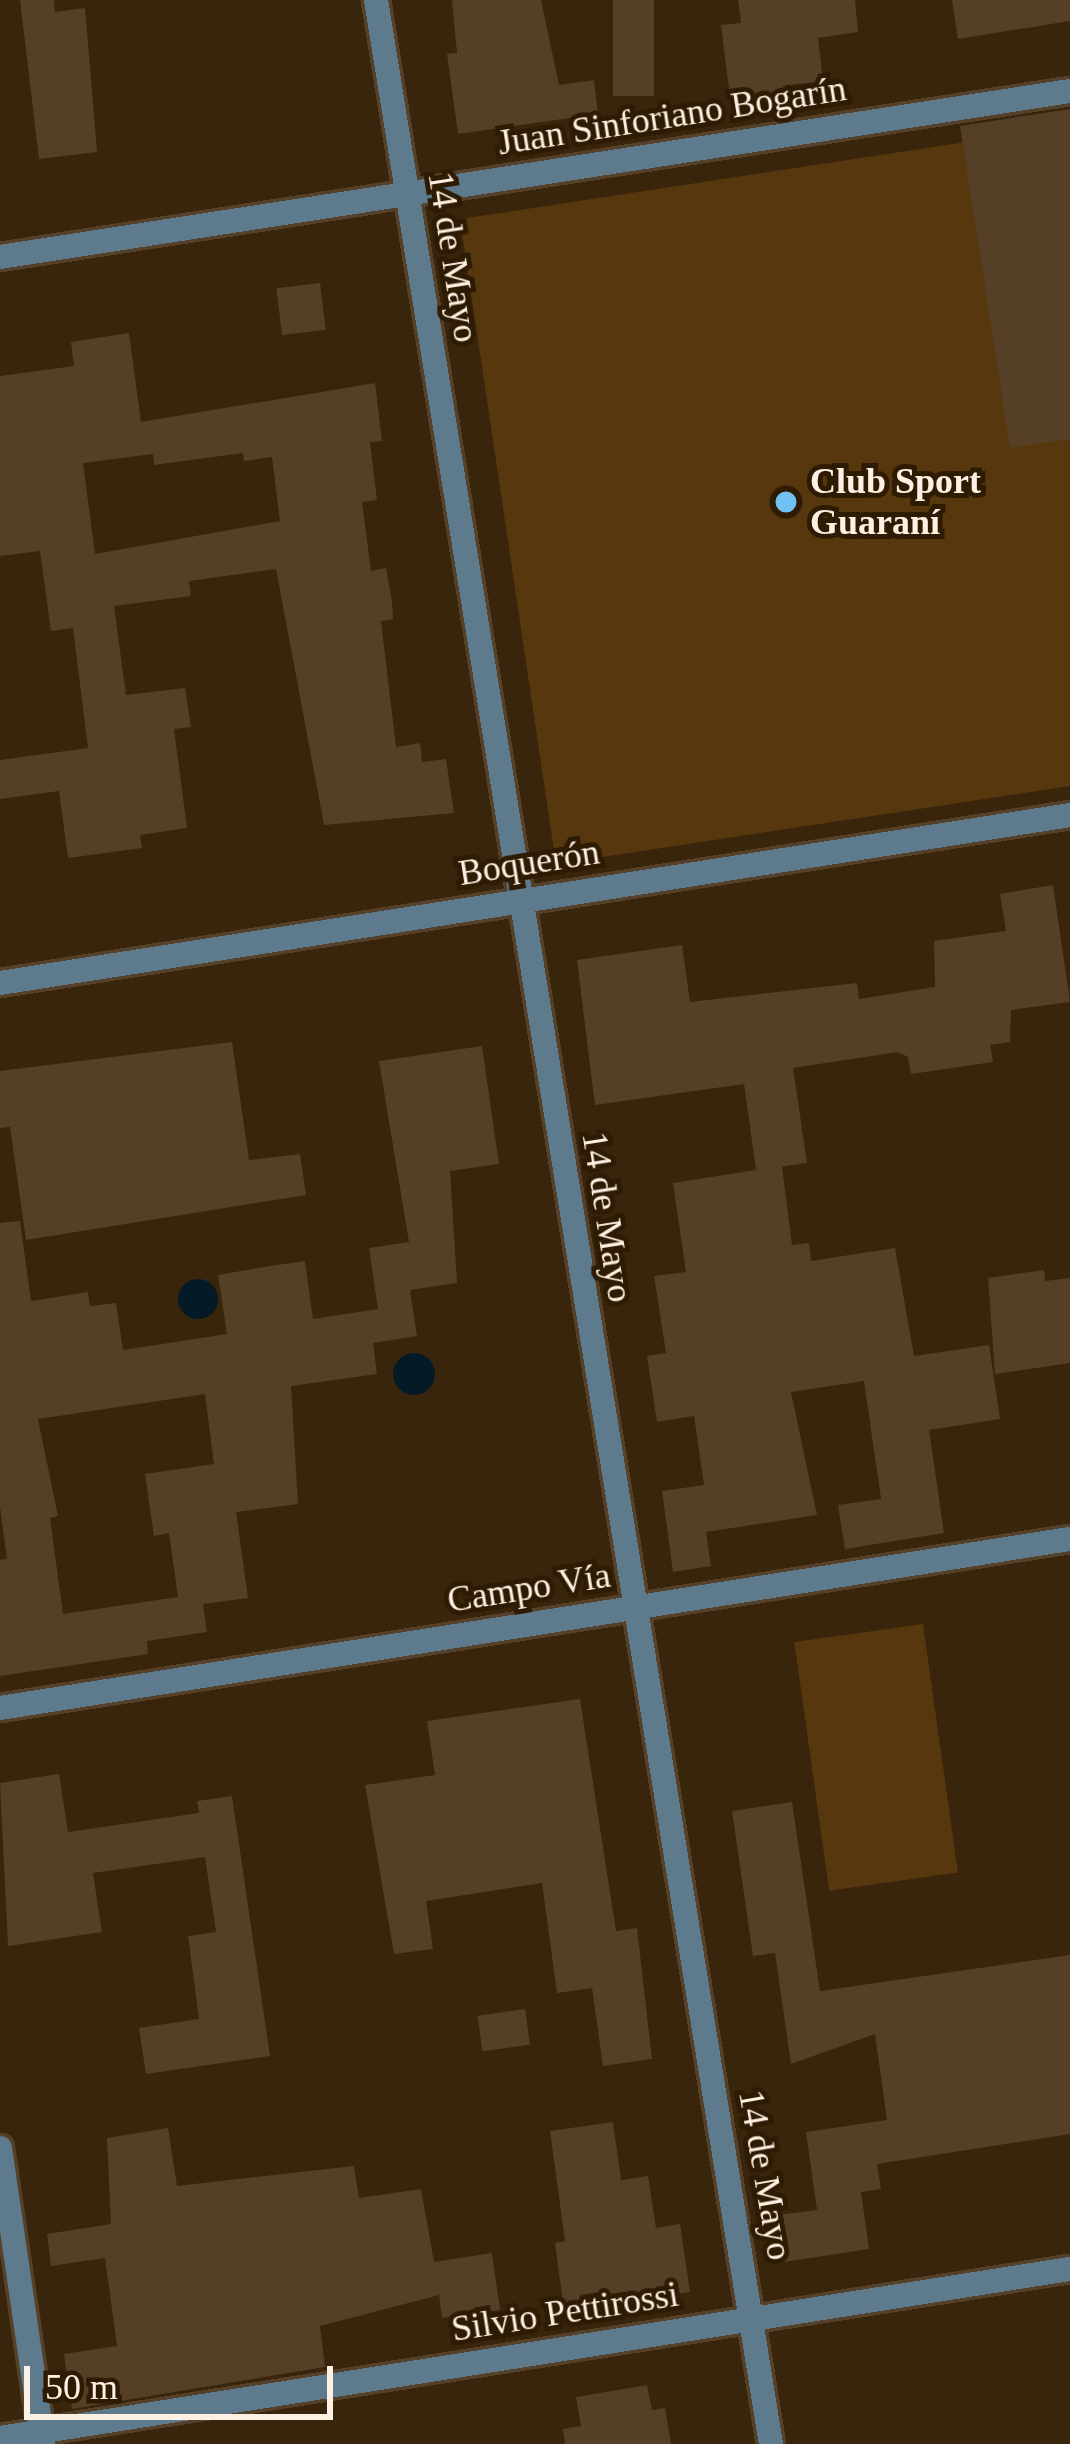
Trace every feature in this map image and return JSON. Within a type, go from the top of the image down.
[{"type":"street","name":"14 de Mayo","points":[[376,0],[632,1608],[771,2444]]},
{"type":"street","name":"Juan Sinforiano Bogarín","points":[[0,257],[1070,91]]},
{"type":"street","name":"Boquerón","points":[[0,982],[1070,815]]},
{"type":"street","name":"Campo Vía","points":[[0,1708],[1070,1539]]},
{"type":"street","points":[[0,2148],[42,2438]]},
{"type":"street","name":"Silvio Pettirossi","points":[[0,2438],[42,2438],[1070,2269]]},
{"type":"shaded area","name":"Club Sport Guaraní","points":[[1070,126],[1070,786],[556,864],[460,219]]},
{"type":"shaded area","points":[[923,1624],[958,1873],[829,1891],[794,1642]]},
{"type":"water","points":[[198,1279],[212,1285],[218,1299],[212,1313],[198,1319],[184,1313],[178,1299],[184,1285]]},
{"type":"water","points":[[414,1353],[429,1359],[435,1374],[429,1389],[414,1395],[399,1389],[393,1374],[399,1359]]},
{"type":"building","points":[[20,0],[54,0],[55,12],[85,8],[97,152],[39,159]]},
{"type":"building","points":[[452,0],[541,0],[559,85],[594,80],[598,114],[458,134],[447,54],[457,53]]},
{"type":"building","points":[[613,0],[654,0],[654,96],[613,96]]},
{"type":"building","points":[[738,0],[855,0],[858,32],[818,38],[823,81],[789,85],[791,96],[731,104],[721,25],[741,23]]},
{"type":"building","points":[[952,0],[1070,0],[1070,21],[958,39]]},
{"type":"building","points":[[1070,109],[1070,439],[1010,448],[960,126]]},
{"type":"building","points":[[320,283],[326,330],[282,335],[276,288]]},
{"type":"building","points":[[129,333],[141,422],[375,383],[382,441],[370,442],[377,500],[362,502],[371,571],[386,568],[392,601],[393,619],[381,621],[396,747],[420,743],[422,762],[446,759],[454,813],[324,825],[276,569],[189,581],[191,596],[114,606],[126,695],[185,688],[191,727],[174,729],[187,828],[140,835],[142,848],[68,858],[59,791],[0,799],[0,760],[88,748],[73,628],[51,631],[40,551],[0,556],[0,376],[74,366],[71,342]],"holes":[[[243,453],[244,461],[272,457],[280,521],[95,554],[83,463],[153,454],[154,465]]]},
{"type":"building","points":[[1053,885],[1070,1002],[1011,1010],[1010,1042],[990,1045],[993,1062],[911,1074],[908,1057],[898,1052],[793,1068],[807,1163],[756,1170],[744,1084],[595,1105],[577,960],[682,945],[690,1002],[857,983],[859,999],[935,987],[934,941],[1006,931],[1000,894]]},
{"type":"building","points":[[232,1042],[249,1160],[300,1154],[306,1195],[26,1240],[10,1127],[0,1128],[0,1071]]},
{"type":"building","points":[[482,1046],[499,1164],[450,1171],[457,1283],[410,1290],[417,1336],[373,1343],[377,1374],[291,1386],[298,1504],[236,1512],[248,1598],[203,1604],[207,1632],[147,1641],[148,1654],[0,1676],[0,1560],[7,1559],[0,1507],[0,1223],[20,1221],[31,1301],[88,1292],[90,1306],[116,1303],[123,1350],[227,1334],[218,1275],[270,1266],[305,1261],[313,1319],[378,1309],[369,1248],[409,1242],[379,1061]],"holes":[[[205,1394],[214,1464],[145,1474],[154,1536],[169,1533],[178,1597],[63,1614],[50,1518],[58,1516],[38,1419]]]},
{"type":"building","points":[[782,1166],[792,1245],[809,1243],[811,1261],[895,1248],[914,1356],[989,1345],[1000,1419],[929,1430],[944,1533],[845,1549],[838,1505],[881,1499],[864,1381],[791,1392],[817,1515],[706,1532],[711,1566],[673,1572],[662,1491],[704,1485],[694,1416],[657,1422],[647,1356],[666,1353],[654,1276],[686,1272],[673,1183]]},
{"type":"building","points":[[1044,1270],[1045,1281],[1070,1278],[1070,1363],[995,1374],[988,1278]]},
{"type":"building","points":[[580,1699],[616,1931],[637,1928],[652,2059],[603,2066],[592,1988],[557,1993],[542,1883],[426,1901],[433,1949],[394,1954],[365,1785],[435,1775],[427,1721]]},
{"type":"building","points":[[59,1774],[68,1832],[199,1813],[197,1801],[232,1796],[270,2056],[146,2074],[139,2028],[199,2019],[188,1936],[216,1932],[205,1857],[93,1873],[102,1932],[8,1946],[0,1783]]},
{"type":"building","points":[[792,1802],[820,1991],[1070,1955],[1070,2134],[877,2164],[881,2189],[861,2192],[869,2249],[784,2262],[778,2215],[817,2210],[806,2132],[887,2120],[875,2034],[791,2064],[775,1953],[753,1956],[732,1811]]},
{"type":"building","points":[[525,2009],[530,2045],[482,2051],[477,2016]]},
{"type":"building","points":[[613,2122],[621,2180],[648,2176],[656,2228],[680,2224],[690,2292],[564,2310],[555,2243],[565,2241],[550,2131]]},
{"type":"building","points":[[168,2128],[177,2186],[354,2166],[359,2198],[421,2189],[434,2262],[492,2253],[500,2310],[442,2318],[439,2295],[320,2326],[325,2367],[72,2409],[64,2354],[117,2346],[105,2258],[51,2266],[47,2234],[111,2224],[107,2138]]},
{"type":"building","points":[[647,2385],[652,2410],[665,2408],[671,2444],[565,2444],[563,2429],[581,2426],[576,2397]]},
{"type":"place","name":"Club Sport Guaraní","points":[[786,502]]}]
